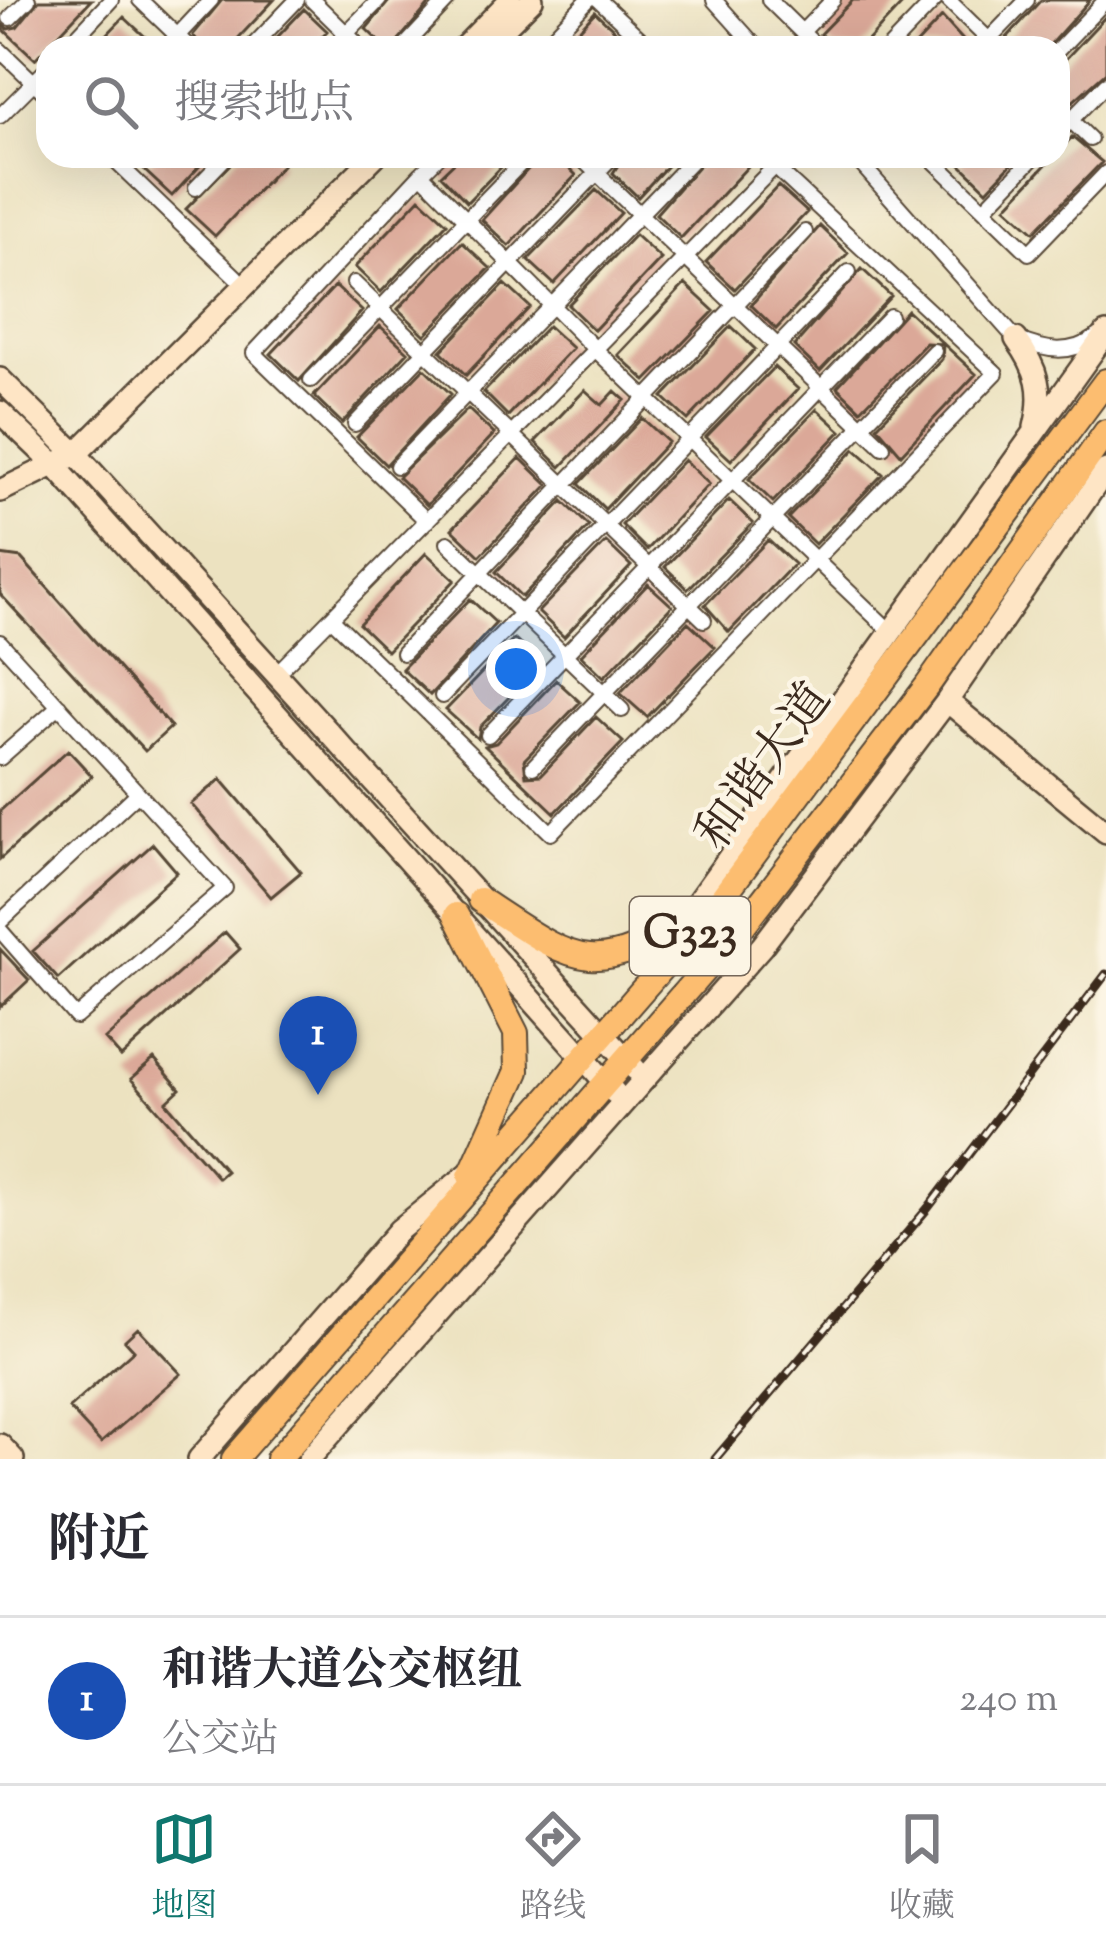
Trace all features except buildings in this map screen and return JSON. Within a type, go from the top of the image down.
[{"type":"highway","name":"和谐大道","points":[[234,1459],[719,902],[1106,381]]},
{"type":"highway","name":"和谐大道","points":[[278,1459],[615,1093],[626,1060],[745,923],[927,686],[1106,432]]},
{"type":"highway","points":[[480,900],[542,941],[588,958],[619,958],[719,902]]},
{"type":"highway","points":[[454,1206],[517,1071],[517,1033],[456,915]]},
{"type":"street","points":[[10,18],[28,0]]},
{"type":"street","points":[[78,36],[112,0]]},
{"type":"street","points":[[140,0],[178,36],[211,0]]},
{"type":"street","points":[[262,36],[296,0]]},
{"type":"street","points":[[312,0],[346,34],[379,0]]},
{"type":"street","points":[[414,36],[448,0]]},
{"type":"street","points":[[475,36],[510,0]]},
{"type":"street","points":[[496,36],[532,0]]},
{"type":"street","points":[[554,36],[588,0]]},
{"type":"street","points":[[599,0],[637,36]]},
{"type":"street","points":[[714,0],[746,36]]},
{"type":"street","points":[[769,0],[806,36]]},
{"type":"street","points":[[802,32],[833,0]]},
{"type":"street","points":[[900,36],[935,0]]},
{"type":"street","points":[[948,0],[981,36]]},
{"type":"street","points":[[997,36],[1027,0]]},
{"type":"street","points":[[1070,38],[1106,0]]},
{"type":"street","points":[[0,50],[34,83],[0,116]]},
{"type":"street","points":[[1090,139],[1070,121],[1106,84]]},
{"type":"street","points":[[122,168],[236,277]]},
{"type":"street","points":[[196,188],[215,168]]},
{"type":"street","points":[[0,478],[62,456],[345,168]]},
{"type":"street","points":[[0,491],[62,456],[362,168]]},
{"type":"street","points":[[427,521],[254,353],[428,168]]},
{"type":"street","points":[[311,380],[517,168]]},
{"type":"street","points":[[592,168],[883,447]]},
{"type":"street","points":[[355,424],[602,168]]},
{"type":"street","points":[[397,466],[684,168]]},
{"type":"street","points":[[276,674],[596,350],[767,168]]},
{"type":"street","points":[[332,618],[551,833],[996,374],[782,168]]},
{"type":"street","points":[[865,168],[1036,366],[1041,402],[1031,442]]},
{"type":"street","points":[[983,209],[1023,168]]},
{"type":"street","points":[[942,169],[1029,253],[1106,173]]},
{"type":"street","points":[[422,174],[596,350],[892,633]]},
{"type":"street","points":[[403,653],[805,232]]},
{"type":"street","points":[[442,696],[849,272]]},
{"type":"street","points":[[354,284],[704,620]]},
{"type":"street","points":[[488,735],[890,316]]},
{"type":"street","points":[[1016,339],[1048,352],[1082,347],[1106,332]]},
{"type":"street","points":[[604,1037],[1106,332]]},
{"type":"street","points":[[533,767],[934,350]]},
{"type":"street","points":[[0,379],[456,915],[615,1093]]},
{"type":"street","points":[[0,412],[62,456],[276,674],[644,1079]]},
{"type":"street","points":[[309,1459],[615,1093],[644,1079],[762,946],[947,701],[1106,470]]},
{"type":"street","points":[[448,543],[622,710]]},
{"type":"street","points":[[0,641],[225,888],[76,1017],[0,926],[138,793]]},
{"type":"street","points":[[947,701],[1106,832]]},
{"type":"street","points":[[0,758],[59,706]]},
{"type":"street","points":[[199,1459],[399,1230],[471,1173],[585,1058]]},
{"type":"street","points":[[0,1445],[13,1459]]},
{"type":"railway","points":[[715,1459],[928,1208],[1106,974]]},
{"type":"place","name":"和谐大道公交枢纽","points":[[318,1095]]}]
